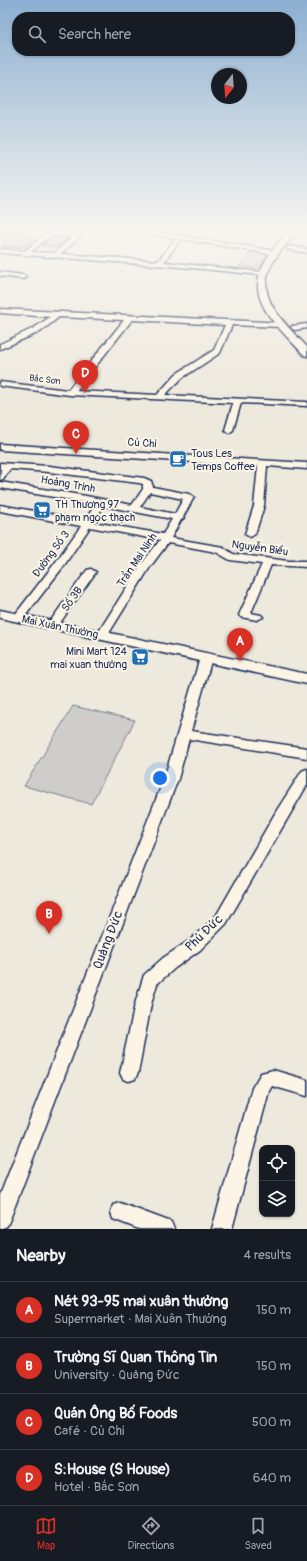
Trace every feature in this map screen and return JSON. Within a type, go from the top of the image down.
[{"type":"main road","points":[[260,287],[266,306],[307,341]]},
{"type":"main road","points":[[289,326],[307,352]]},
{"type":"main road","name":"Mai Xuân Thưởng","points":[[0,614],[307,679]]},
{"type":"street","points":[[0,311],[129,319],[307,326]]},
{"type":"street","points":[[0,347],[37,330],[57,315]]},
{"type":"street","points":[[70,393],[129,319]]},
{"type":"street","points":[[159,397],[179,376],[217,351],[228,323]]},
{"type":"street","name":"Bắc Sơn","points":[[0,384],[70,393],[237,402],[307,404]]},
{"type":"street","points":[[229,430],[237,402]]},
{"type":"street","name":"Củ Chi","points":[[0,447],[307,466]]},
{"type":"street","points":[[250,534],[259,506],[263,464]]},
{"type":"street","points":[[0,477],[4,466],[49,468],[141,480],[148,483],[148,489],[134,509]]},
{"type":"street","name":"Hoàng Trinh","points":[[0,485],[102,502],[178,518]]},
{"type":"street","name":"Trần Mai Ninh","points":[[102,636],[145,566],[166,539],[189,497],[148,489]]},
{"type":"street","name":"Đường Số 3","points":[[18,618],[59,565],[102,502]]},
{"type":"street","name":"Nguyễn Biểu","points":[[0,508],[219,549],[230,557],[288,564],[307,564]]},
{"type":"street","points":[[257,617],[245,615],[268,561]]},
{"type":"street","name":"Số 3B","points":[[53,625],[91,572]]},
{"type":"street","name":"Quảng Đức","points":[[0,1219],[171,779],[206,658]]},
{"type":"street","points":[[184,734],[307,753]]},
{"type":"street","name":"Phú Đức","points":[[129,1073],[143,1004],[150,980],[169,963],[195,945],[221,920],[282,814],[307,774]]},
{"type":"street","points":[[222,1229],[262,1088],[267,1079],[273,1078],[307,1088]]},
{"type":"street","points":[[120,1212],[164,1229]]},
{"type":"shaded area","points":[[73,706],[135,720],[91,804],[24,786]]},
{"type":"place","name":"S:House (S House)","points":[[85,393]]},
{"type":"place","name":"Quán Ông Bố Foods","points":[[76,454]]},
{"type":"place","name":"Tous Les Temps Coffee","points":[[178,459]]},
{"type":"place","name":"TH Thương 97 phạm ngọc thạch","points":[[42,510]]},
{"type":"place","name":"Mini Mart 124 mai xuan thưởng","points":[[140,657]]},
{"type":"place","name":"Nét 93-95 mai xuân thưởng","points":[[240,661]]},
{"type":"place","name":"Trường Sĩ Quan Thông Tin","points":[[49,934]]}]
